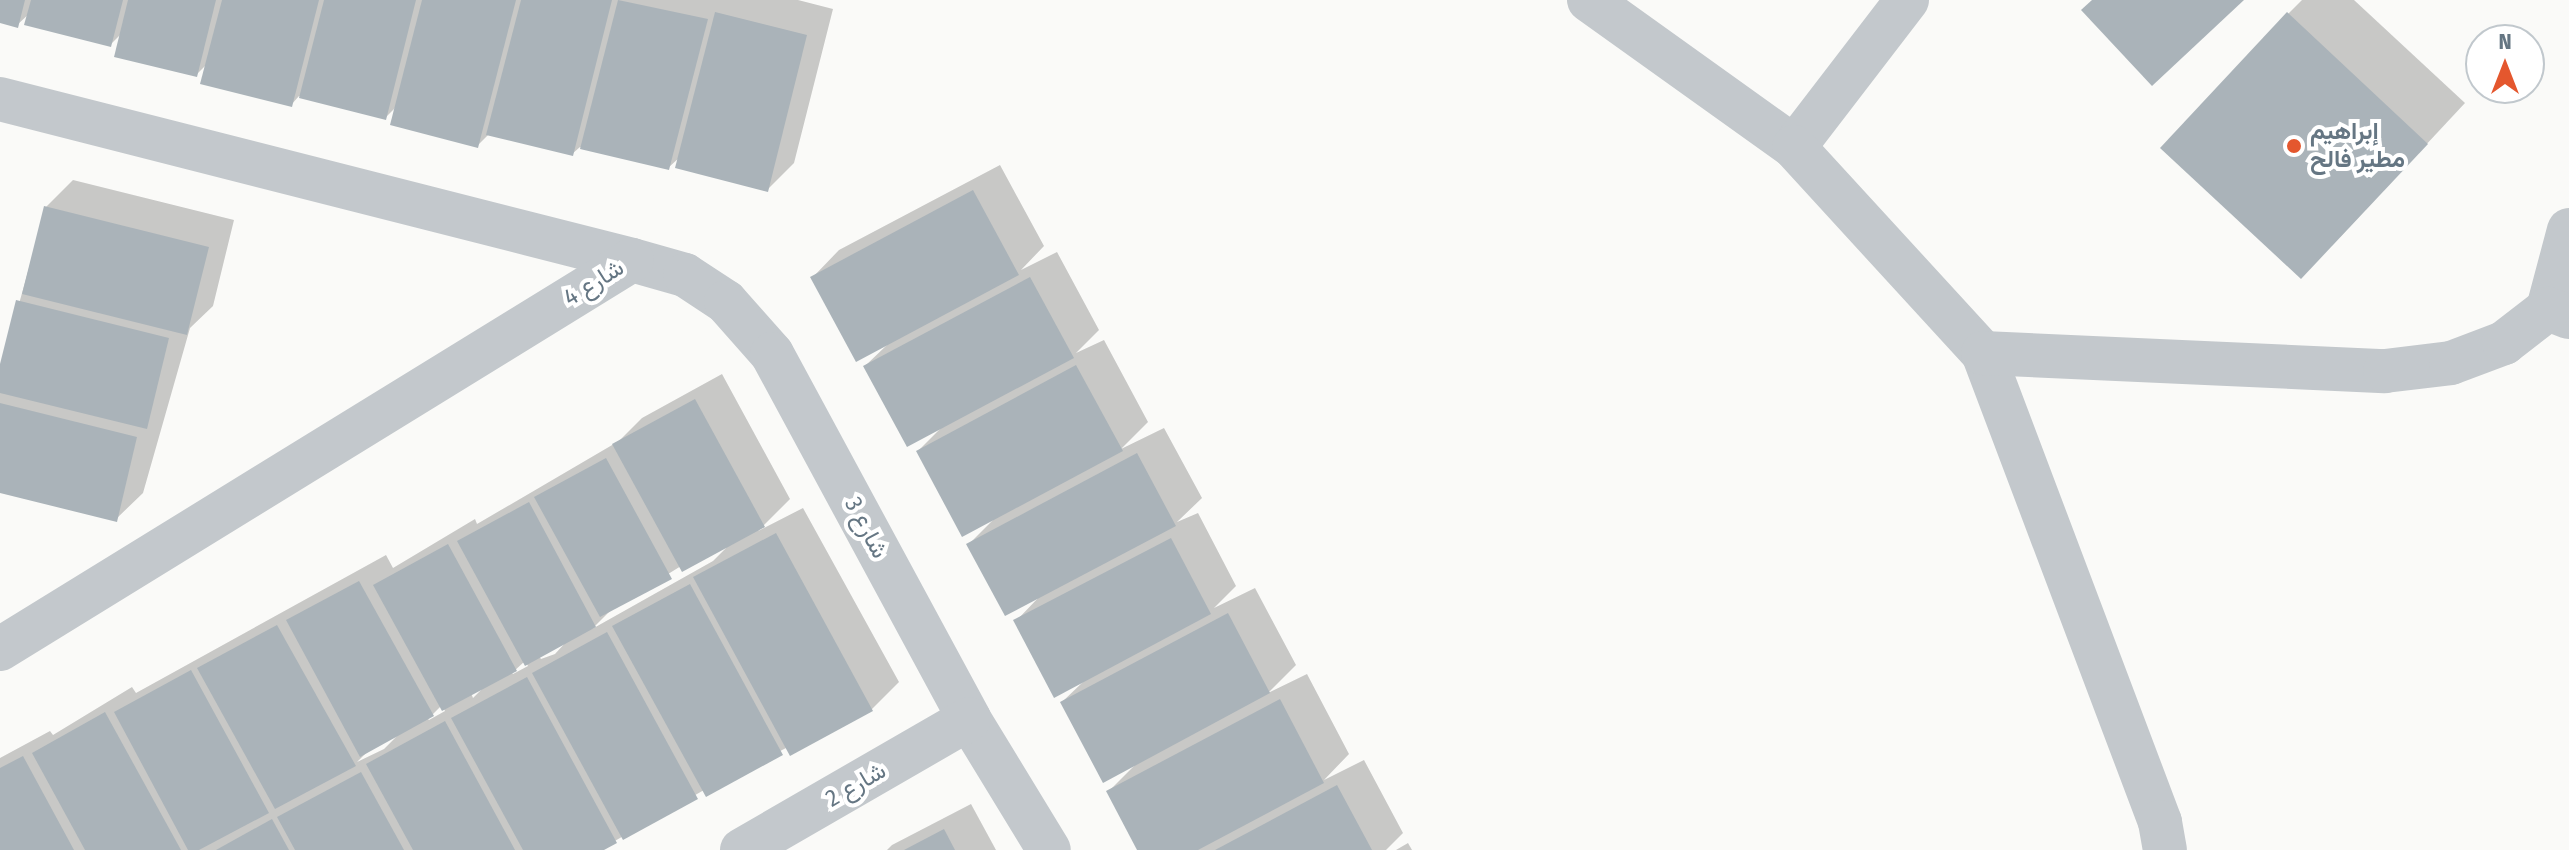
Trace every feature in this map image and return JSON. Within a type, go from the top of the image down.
[{"type":"street","points":[[1589,0],[1794,147],[1983,353],[2160,822],[2165,850]]},
{"type":"street","points":[[1794,147],[1907,0]]},
{"type":"street","name":"شارع 4","points":[[0,99],[632,260]]},
{"type":"street","points":[[1983,353],[2385,371],[2451,363],[2504,343],[2558,313],[2569,230]]},
{"type":"street","name":"شارع 4","points":[[0,649],[632,260]]},
{"type":"street","name":"شارع 3","points":[[632,260],[685,275],[726,302],[772,354],[969,719],[1049,850]]},
{"type":"street","name":"شارع 2","points":[[742,850],[969,719]]},
{"type":"building","points":[[0,0],[25,0],[18,28],[0,23]]},
{"type":"building","points":[[31,0],[123,0],[111,47],[24,25]]},
{"type":"building","points":[[128,0],[216,0],[197,77],[114,57]]},
{"type":"building","points":[[222,0],[319,0],[292,107],[200,84]]},
{"type":"building","points":[[324,0],[416,0],[386,120],[299,98]]},
{"type":"building","points":[[422,0],[516,0],[478,148],[390,125]]},
{"type":"building","points":[[521,0],[612,0],[573,156],[486,135]]},
{"type":"building","points":[[618,0],[708,19],[669,170],[580,149]]},
{"type":"building","points":[[2092,0],[2244,0],[2152,86],[2081,10]]},
{"type":"building","points":[[715,12],[807,35],[768,192],[675,168]]},
{"type":"building","name":"إبراهيم مطير فالح","points":[[2287,12],[2428,144],[2301,279],[2160,148]]},
{"type":"building","points":[[973,190],[1019,275],[856,362],[810,277]]},
{"type":"building","points":[[44,206],[209,247],[187,335],[22,294]]},
{"type":"building","points":[[1030,277],[1074,358],[907,447],[863,366]]},
{"type":"building","points":[[16,300],[169,338],[147,429],[0,393],[0,364]]},
{"type":"building","points":[[1076,365],[1123,451],[962,537],[916,451]]},
{"type":"building","points":[[695,399],[765,527],[682,572],[612,444]]},
{"type":"building","points":[[0,403],[137,437],[117,522],[0,493]]},
{"type":"building","points":[[1137,453],[1176,526],[1005,616],[966,544]]},
{"type":"building","points":[[606,458],[672,579],[600,617],[534,497]]},
{"type":"building","points":[[529,502],[596,627],[525,666],[457,541]]},
{"type":"building","points":[[776,533],[873,711],[790,756],[693,577]]},
{"type":"building","points":[[1171,538],[1211,614],[1054,698],[1013,620]]},
{"type":"building","points":[[448,544],[517,671],[442,711],[373,585]]},
{"type":"building","points":[[359,581],[434,716],[360,757],[286,620]]},
{"type":"building","points":[[690,584],[783,755],[706,797],[612,626]]},
{"type":"building","points":[[1228,613],[1270,693],[1103,783],[1060,702]]},
{"type":"building","points":[[277,625],[356,766],[275,809],[197,668]]},
{"type":"building","points":[[607,632],[698,799],[623,840],[532,673]]},
{"type":"building","points":[[191,670],[269,813],[199,850],[188,850],[114,712]]},
{"type":"building","points":[[527,677],[617,843],[604,850],[523,850],[451,718]]},
{"type":"building","points":[[1280,699],[1324,783],[1198,850],[1137,850],[1106,791]]},
{"type":"building","points":[[105,712],[181,850],[85,850],[32,753]]},
{"type":"building","points":[[445,721],[515,850],[413,850],[366,764]]},
{"type":"building","points":[[23,756],[74,850],[0,850],[0,768]]},
{"type":"building","points":[[361,772],[404,850],[295,850],[277,817]]},
{"type":"building","points":[[1337,785],[1372,850],[1215,850]]},
{"type":"building","points":[[272,819],[289,850],[216,850]]},
{"type":"building","points":[[944,829],[955,850],[904,850]]},
{"type":"place","name":"إبراهيم مطير فالح","points":[[2294,146]]}]
